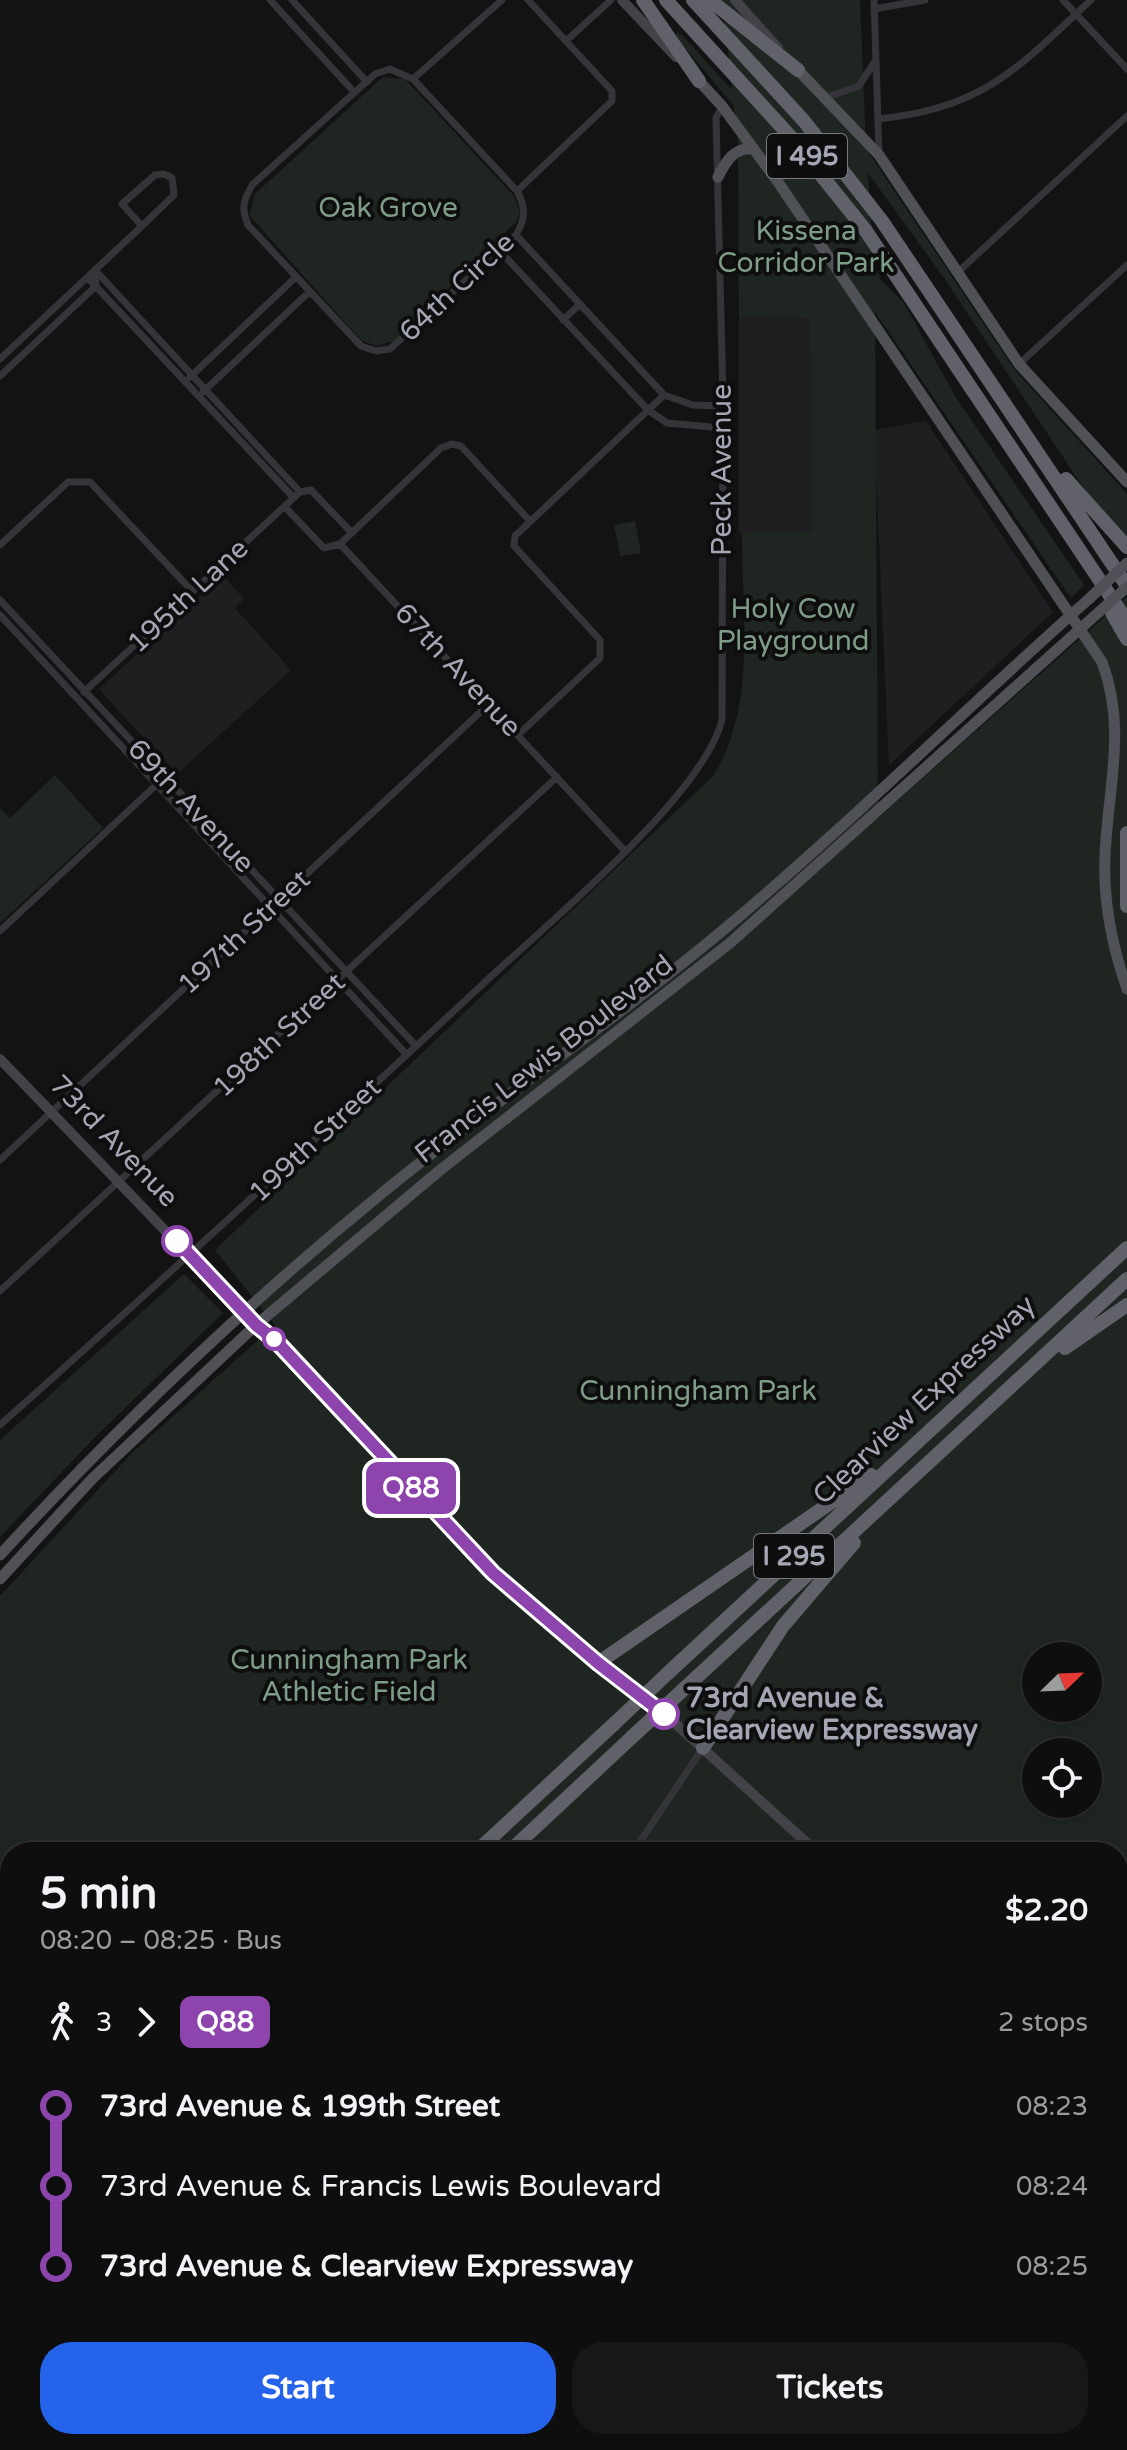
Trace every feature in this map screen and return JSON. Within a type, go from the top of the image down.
[{"type":"highway","points":[[643,0],[699,81]]},
{"type":"highway","name":"I 495","points":[[666,0],[772,115],[851,211],[1127,621]]},
{"type":"highway","name":"I 495","points":[[693,0],[836,161],[911,262],[1127,586]]},
{"type":"highway","points":[[710,0],[798,70]]},
{"type":"highway","points":[[984,371],[1077,493],[1127,547]]},
{"type":"highway","points":[[1050,505],[1127,639]]},
{"type":"highway","points":[[1127,833],[1127,906]]},
{"type":"highway","points":[[1080,1291],[1127,1238]]},
{"type":"highway","name":"Clearview Expressway","points":[[485,1842],[1127,1248]]},
{"type":"highway","name":"Clearview Expressway","points":[[520,1842],[1127,1279]]},
{"type":"highway","points":[[994,1401],[1084,1333],[1127,1305]]},
{"type":"highway","points":[[598,1663],[920,1440]]},
{"type":"highway","points":[[703,1748],[783,1626],[913,1477]]},
{"type":"main road","points":[[798,70],[879,155],[1019,364],[1127,482]]},
{"type":"main road","points":[[699,81],[754,149],[1072,614],[1108,675],[1118,716],[1119,757],[1107,838],[1105,884],[1112,936],[1127,989]]},
{"type":"main road","points":[[718,177],[728,159],[736,152],[754,149]]},
{"type":"main road","name":"Francis Lewis Boulevard","points":[[0,1555],[107,1439],[244,1312],[382,1193],[726,928],[882,791],[1127,563]]},
{"type":"main road","name":"Francis Lewis Boulevard","points":[[0,1579],[92,1479],[256,1325],[439,1171],[730,943],[1127,586]]},
{"type":"street","points":[[270,0],[354,92]]},
{"type":"street","points":[[292,0],[367,82]]},
{"type":"street","points":[[413,79],[502,0]]},
{"type":"street","points":[[517,191],[612,101],[612,91],[528,0]]},
{"type":"street","points":[[566,41],[611,0]]},
{"type":"street","points":[[622,0],[699,81]]},
{"type":"street","points":[[735,0],[798,70]]},
{"type":"street","points":[[879,155],[874,4],[925,0]]},
{"type":"street","points":[[1063,0],[1127,69]]},
{"type":"street","points":[[878,119],[926,114],[972,98],[1009,75],[1091,0]]},
{"type":"street","points":[[825,98],[859,86],[876,59]]},
{"type":"street","name":"64th Circle","points":[[390,69],[413,79],[517,191],[524,204],[524,222],[516,235],[390,349],[376,351],[361,346],[309,292],[248,225],[242,211],[244,198],[253,184],[367,82],[390,69]]},
{"type":"street","name":"Peck Avenue","points":[[625,851],[697,770],[717,740],[722,720],[723,406],[716,118],[722,106]]},
{"type":"street","points":[[958,272],[1127,116]]},
{"type":"street","points":[[0,359],[88,278],[95,270],[142,226],[174,195],[175,183],[168,175],[155,175],[122,204],[142,226]]},
{"type":"street","points":[[516,235],[664,395],[693,405],[723,406]]},
{"type":"street","points":[[499,250],[648,410],[667,423],[722,428]]},
{"type":"street","points":[[1019,364],[1127,265]]},
{"type":"street","points":[[95,270],[96,286]]},
{"type":"street","points":[[95,270],[297,495]]},
{"type":"street","points":[[184,382],[296,277]]},
{"type":"street","points":[[88,278],[198,397],[297,495]]},
{"type":"street","points":[[0,376],[96,286]]},
{"type":"street","points":[[198,397],[309,292]]},
{"type":"street","points":[[563,320],[580,304]]},
{"type":"street","points":[[518,735],[600,658],[602,650],[600,640],[514,546],[515,536],[664,395]]},
{"type":"street","points":[[340,544],[441,448],[452,444],[461,446],[529,520]]},
{"type":"street","points":[[0,545],[68,482],[90,482],[192,591]]},
{"type":"street","points":[[297,495],[311,490],[352,533]]},
{"type":"street","name":"195th Lane","points":[[76,699],[297,495]]},
{"type":"street","name":"67th Avenue","points":[[285,507],[324,548],[340,544],[625,851]]},
{"type":"street","name":"69th Avenue","points":[[0,600],[416,1046]]},
{"type":"street","name":"69th Avenue","points":[[0,615],[268,909],[407,1055]]},
{"type":"street","name":"197th Street","points":[[0,1160],[489,704]]},
{"type":"street","name":"198th Street","points":[[0,1291],[557,777]]},
{"type":"street","points":[[0,931],[155,786]]},
{"type":"street","name":"199th Street","points":[[0,1425],[191,1255],[625,851]]},
{"type":"street","name":"73rd Avenue","points":[[0,1059],[256,1325],[277,1342],[493,1573],[703,1748],[806,1842]]},
{"type":"street","points":[[640,1842],[703,1748]]},
{"type":"shaded area","points":[[739,317],[810,318],[812,533],[739,533]]},
{"type":"shaded area","points":[[926,421],[1053,612],[889,765],[874,430]]},
{"type":"shaded area","points":[[223,575],[244,599],[235,608],[291,670],[177,774],[99,689]]},
{"type":"green space","name":"Cunningham Park","points":[[717,0],[860,0],[866,149],[1014,369],[1127,494],[1127,537],[1111,523],[1079,481],[944,278],[868,173],[874,265],[882,275],[879,278],[904,303],[955,396],[1084,585],[1071,598],[875,312],[878,818],[1127,597],[1127,1842],[0,1842],[0,1596],[132,1453],[275,1325],[215,1250],[713,776],[727,749],[742,690],[742,533],[812,532],[810,318],[739,317],[738,144],[734,106],[676,37],[677,32],[732,90],[723,4]]},
{"type":"green space","name":"Oak Grove","points":[[383,77],[405,79],[514,196],[520,211],[517,221],[394,341],[376,346],[361,340],[249,215],[255,194]]},
{"type":"green space","points":[[635,521],[641,553],[620,556],[614,525]]},
{"type":"green space","points":[[55,775],[103,828],[0,923],[0,808],[10,818]]},
{"type":"green space","points":[[184,1274],[223,1313],[94,1438],[0,1537],[0,1440]]},
{"type":"bus line","name":"Q88","points":[[177,1241],[256,1325],[277,1342],[493,1573],[598,1663],[664,1714]]},
{"type":"place","name":"73rd Avenue & Clearview Expressway","points":[[664,1714]]},
{"type":"park label","name":"Kissena Corridor Park","points":[[806,247]]},
{"type":"park label","name":"Holy Cow Playground","points":[[793,625]]},
{"type":"park label","name":"Cunningham Park Athletic Field","points":[[349,1676]]}]
